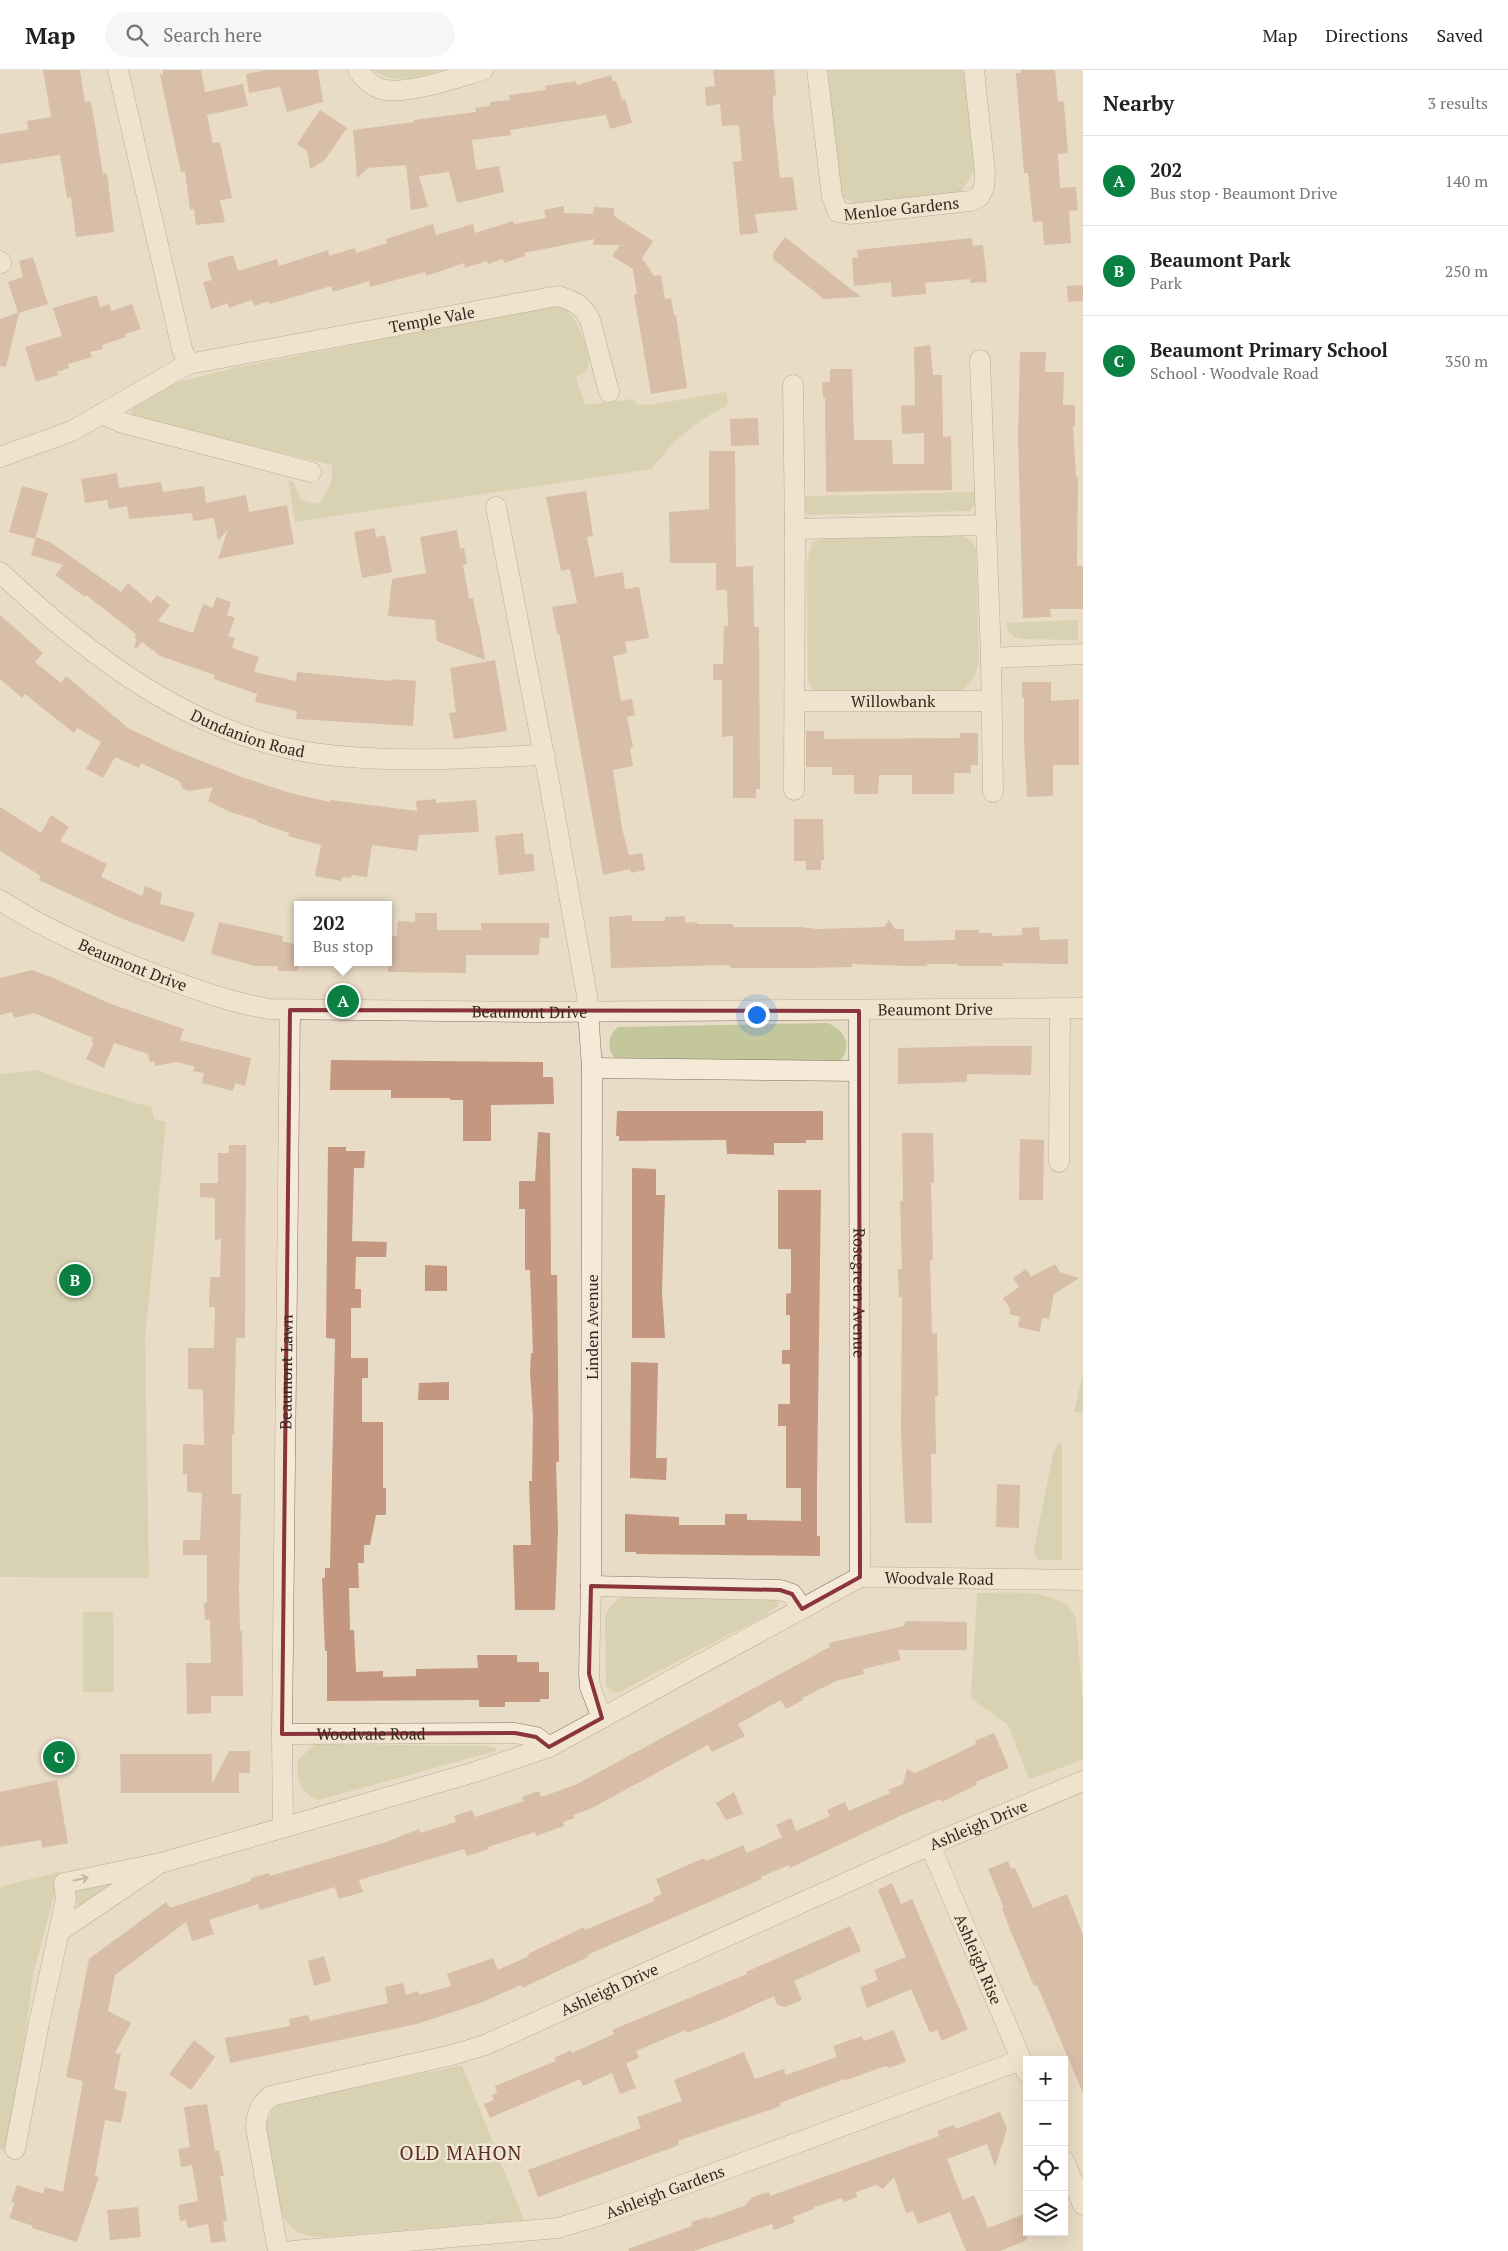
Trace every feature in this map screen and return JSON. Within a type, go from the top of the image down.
[{"type":"street","points":[[118,70],[182,348],[188,364]]},
{"type":"street","points":[[358,70],[369,84],[382,90],[400,91],[483,70]]},
{"type":"street","name":"Menloe Gardens","points":[[817,70],[832,197],[838,212],[850,214],[970,201],[979,197],[984,187],[984,174],[974,70]]},
{"type":"street","name":"Temple Vale","points":[[0,456],[72,431],[188,364],[558,296],[575,301],[586,310],[609,392]]},
{"type":"street","points":[[980,360],[991,658],[993,792]]},
{"type":"street","points":[[793,385],[795,529],[794,790]]},
{"type":"street","points":[[101,414],[122,424],[311,472]]},
{"type":"street","name":"Linden Avenue","points":[[496,506],[544,755],[587,996],[592,1068],[591,1586]]},
{"type":"street","points":[[795,529],[986,525]]},
{"type":"street","name":"Dundanion Road","points":[[0,572],[74,637],[149,690],[194,716],[250,737],[312,752],[372,758],[544,755]]},
{"type":"street","points":[[991,658],[1083,654]]},
{"type":"street","name":"Willowbank","points":[[794,701],[991,701]]},
{"type":"street","name":"Beaumont Drive","points":[[0,900],[32,920],[123,962],[232,1001],[262,1008],[290,1010],[587,1011],[859,1011],[1083,1008]]},
{"type":"street","points":[[1059,1162],[1060,1008]]},
{"type":"street","name":"Beaumont Lawn","points":[[282,1734],[290,1010]]},
{"type":"street","name":"Rosegreen Avenue","points":[[859,1011],[860,1577]]},
{"type":"street","points":[[592,1068],[859,1071]]},
{"type":"street","name":"Woodvale Road","points":[[161,1863],[283,1826],[475,1772],[549,1747],[860,1577],[1083,1580]]},
{"type":"street","points":[[602,1718],[590,1687],[591,1586],[780,1590],[792,1594],[802,1609]]},
{"type":"street","name":"Woodvale Road","points":[[282,1734],[515,1733],[536,1737],[549,1747]]},
{"type":"street","points":[[282,1734],[283,1826]]},
{"type":"street","name":"Ashleigh Drive","points":[[278,2251],[256,2128],[257,2113],[262,2103],[271,2096],[452,2055],[485,2045],[930,1845],[1083,1781]]},
{"type":"street","name":"Ashleigh Rise","points":[[930,1845],[1023,2065]]},
{"type":"street","points":[[60,1931],[161,1863]]},
{"type":"street","points":[[15,2149],[39,2023],[66,1899],[64,1883],[161,1863]]},
{"type":"street","name":"Ashleigh Gardens","points":[[292,2251],[558,2228],[1023,2067]]},
{"type":"street","points":[[1068,2170],[1083,2205]]},
{"type":"highlighted area","points":[[290,1010],[859,1011],[860,1577],[802,1609],[792,1594],[780,1590],[591,1586],[589,1674],[602,1718],[549,1747],[536,1737],[515,1733],[282,1734]]},
{"type":"green space","points":[[373,70],[443,70],[407,79],[398,79],[389,78]]},
{"type":"green space","points":[[826,70],[965,70],[976,169],[958,196],[859,207],[841,196]]},
{"type":"green space","points":[[552,306],[567,309],[575,320],[586,346],[589,361],[588,367],[576,377],[585,405],[632,399],[637,404],[649,405],[726,392],[727,406],[704,419],[685,433],[668,449],[652,469],[295,522],[288,480],[294,482],[301,500],[318,504],[329,486],[332,477],[332,465],[144,420],[133,416],[131,411],[134,406],[169,385],[233,368]]},
{"type":"green space","points":[[975,492],[975,504],[970,511],[808,515],[804,509],[804,496]]},
{"type":"green space","points":[[955,533],[971,540],[976,549],[979,659],[974,676],[968,685],[953,695],[817,692],[811,688],[808,680],[807,559],[813,541],[821,539]]},
{"type":"green space","points":[[1078,620],[1078,640],[1020,639],[1010,634],[1006,623]]},
{"type":"green space","points":[[827,1023],[838,1029],[845,1039],[846,1050],[840,1061],[618,1060],[611,1053],[609,1044],[612,1034],[618,1027]]},
{"type":"green space","points":[[37,1070],[79,1086],[151,1107],[154,1119],[166,1122],[145,1340],[149,1578],[0,1577],[0,1074]]},
{"type":"green space","points":[[1083,1373],[1083,1413],[1074,1412]]},
{"type":"green space","points":[[1062,1443],[1062,1560],[1038,1560],[1033,1553],[1053,1454],[1057,1444]]},
{"type":"green space","points":[[977,1593],[1034,1594],[1061,1601],[1071,1609],[1076,1620],[1083,1701],[1083,1760],[1029,1779],[1008,1725],[972,1699]]},
{"type":"green space","points":[[627,1595],[776,1600],[779,1603],[778,1606],[763,1617],[617,1693],[611,1691],[606,1685],[605,1614],[617,1599]]},
{"type":"green space","points":[[83,1612],[113,1612],[114,1692],[83,1692]]},
{"type":"green space","points":[[315,1744],[488,1746],[496,1749],[496,1751],[318,1800],[303,1789],[297,1774],[298,1760]]},
{"type":"green space","points":[[61,1871],[33,1974],[11,2153],[0,2149],[0,1887]]},
{"type":"green space","points":[[117,1881],[83,1904],[78,1905],[74,1899],[76,1889]]},
{"type":"green space","points":[[462,2065],[524,2220],[324,2237],[298,2232],[289,2225],[281,2213],[264,2128],[272,2110],[279,2104]]},
{"type":"building","points":[[43,70],[80,70],[85,102],[91,101],[103,174],[107,173],[114,232],[76,237],[71,197],[67,198],[60,155],[0,164],[0,134],[26,130],[28,129],[27,121],[51,117]]},
{"type":"building","points":[[163,70],[201,70],[205,92],[243,84],[248,106],[207,115],[213,143],[220,142],[232,198],[220,200],[225,222],[196,225],[194,209],[190,210],[185,171],[181,172],[164,94],[160,75],[163,74]]},
{"type":"building","points":[[267,70],[318,70],[323,102],[287,112],[280,87],[249,93],[246,74]]},
{"type":"building","points":[[713,70],[774,70],[776,95],[773,96],[773,111],[780,178],[793,177],[797,210],[755,214],[758,233],[740,235],[733,162],[742,161],[739,125],[722,126],[720,104],[706,106],[705,87],[715,86]]},
{"type":"building","points":[[1021,70],[1055,70],[1058,102],[1063,101],[1064,105],[1068,153],[1058,154],[1060,188],[1076,187],[1078,210],[1069,211],[1071,243],[1044,245],[1042,221],[1033,222],[1028,173],[1024,173],[1016,73],[1021,73]]},
{"type":"building","points":[[611,75],[613,82],[616,81],[622,100],[625,99],[632,123],[610,129],[606,115],[510,130],[511,135],[472,140],[476,170],[499,166],[504,192],[457,203],[449,172],[419,176],[428,207],[411,210],[406,165],[368,168],[357,178],[353,130],[476,112],[475,108],[490,106],[490,102],[510,100],[509,95],[546,90],[545,86],[576,81],[577,85]]},
{"type":"building","points":[[320,110],[347,128],[324,161],[310,169],[307,151],[297,144]]},
{"type":"building","points":[[564,206],[564,213],[593,214],[594,207],[614,208],[614,216],[653,241],[642,258],[654,276],[661,275],[665,299],[671,298],[674,315],[676,315],[687,388],[651,394],[634,295],[637,294],[633,269],[612,256],[620,245],[593,245],[594,239],[524,253],[525,256],[504,263],[503,259],[488,264],[487,261],[465,268],[464,263],[426,276],[425,272],[370,287],[369,281],[333,292],[331,286],[270,304],[269,301],[254,306],[252,300],[229,308],[228,303],[211,309],[203,282],[212,280],[207,263],[233,255],[238,271],[277,259],[279,266],[328,250],[329,256],[355,248],[356,253],[387,243],[386,239],[433,224],[436,235],[473,224],[475,233],[513,221],[514,224],[546,218],[544,210]]},
{"type":"building","points":[[785,237],[861,297],[824,299],[773,259],[773,253]]},
{"type":"building","points":[[972,238],[973,246],[983,245],[987,282],[970,283],[970,279],[925,283],[926,294],[892,297],[891,282],[854,286],[852,258],[858,257],[857,250]]},
{"type":"building","points":[[33,257],[48,304],[19,313],[6,367],[0,366],[0,319],[18,313],[8,282],[23,277],[19,261]]},
{"type":"building","points":[[1083,285],[1083,301],[1068,302],[1067,286]]},
{"type":"building","points":[[97,295],[100,307],[109,304],[111,311],[132,304],[141,329],[125,334],[126,337],[102,345],[103,349],[90,352],[92,357],[68,364],[69,368],[57,372],[58,375],[36,382],[25,347],[62,336],[53,308]]},
{"type":"building","points":[[930,345],[933,375],[942,375],[943,437],[951,436],[952,490],[826,492],[825,398],[823,398],[822,382],[830,382],[830,369],[852,369],[854,440],[892,440],[893,464],[924,464],[924,433],[902,434],[901,406],[915,405],[914,347]]},
{"type":"building","points":[[1020,352],[1046,352],[1045,372],[1064,372],[1063,405],[1075,405],[1075,426],[1073,426],[1076,477],[1078,477],[1077,566],[1083,566],[1083,609],[1050,609],[1051,617],[1023,618],[1018,437]]},
{"type":"building","points":[[758,418],[759,445],[731,446],[730,419]]},
{"type":"building","points":[[709,451],[735,451],[736,567],[753,566],[754,627],[759,627],[760,789],[756,789],[756,798],[733,798],[733,736],[722,737],[722,680],[713,680],[713,664],[723,664],[724,626],[728,626],[727,590],[716,590],[716,563],[670,563],[669,512],[709,509]]},
{"type":"building","points":[[117,473],[119,488],[161,482],[163,492],[204,486],[206,503],[246,495],[249,512],[287,505],[294,544],[218,559],[228,529],[218,541],[214,518],[193,521],[192,513],[129,519],[127,506],[109,509],[107,500],[85,503],[81,479]]},
{"type":"building","points":[[22,486],[48,493],[35,539],[9,532]]},
{"type":"building","points":[[586,491],[593,536],[587,537],[595,577],[623,572],[625,589],[639,587],[649,638],[625,642],[627,653],[613,656],[621,701],[632,699],[635,715],[627,717],[633,747],[630,748],[633,766],[613,770],[622,828],[629,855],[642,853],[645,870],[631,873],[630,869],[603,875],[559,633],[557,634],[552,607],[577,603],[570,569],[561,571],[546,497]]},
{"type":"building","points":[[375,528],[376,537],[385,535],[392,572],[362,578],[354,532]]},
{"type":"building","points":[[457,530],[460,549],[464,548],[467,564],[463,565],[469,599],[473,598],[485,660],[437,641],[435,620],[388,616],[392,579],[426,573],[420,537]]},
{"type":"building","points":[[36,537],[50,542],[121,592],[128,583],[151,603],[157,595],[170,605],[158,621],[193,633],[203,604],[213,608],[216,597],[231,602],[227,615],[235,618],[228,636],[235,638],[232,648],[259,657],[254,672],[296,681],[297,672],[391,681],[391,679],[416,681],[413,726],[296,719],[297,711],[255,702],[257,694],[214,679],[215,675],[160,656],[142,642],[136,649],[134,648],[137,639],[134,637],[136,634],[86,595],[85,597],[55,575],[63,565],[31,555]]},
{"type":"building","points":[[0,615],[43,653],[35,662],[61,683],[66,676],[128,728],[174,750],[239,776],[290,793],[330,802],[330,800],[417,811],[416,801],[436,799],[436,803],[476,800],[479,832],[419,835],[417,851],[372,845],[367,877],[352,875],[351,878],[342,877],[342,881],[315,876],[321,845],[288,836],[289,833],[257,822],[257,820],[230,812],[208,801],[213,787],[189,791],[183,789],[179,781],[141,763],[139,768],[115,757],[103,778],[86,769],[101,742],[77,728],[74,733],[25,694],[22,698],[0,679]]},
{"type":"building","points":[[495,660],[507,731],[454,739],[449,713],[456,712],[450,668]]},
{"type":"building","points":[[1022,682],[1051,682],[1051,701],[1079,699],[1079,765],[1053,765],[1053,796],[1027,797]]},
{"type":"building","points":[[806,731],[824,731],[824,739],[960,738],[960,733],[978,733],[978,765],[971,765],[971,773],[954,773],[954,794],[912,794],[912,775],[879,775],[878,794],[854,794],[854,775],[832,775],[832,767],[806,767]]},
{"type":"building","points":[[0,807],[41,833],[51,815],[69,827],[60,841],[107,864],[101,877],[142,896],[145,886],[162,893],[160,904],[195,913],[184,942],[123,919],[39,880],[41,876],[0,851]]},
{"type":"building","points":[[794,819],[823,819],[824,860],[821,860],[821,870],[806,870],[806,861],[794,861]]},
{"type":"building","points":[[523,833],[525,854],[533,854],[535,871],[499,875],[495,836]]},
{"type":"building","points":[[415,913],[437,913],[437,930],[481,930],[481,923],[549,923],[549,938],[540,938],[539,955],[466,955],[466,973],[388,972],[388,966],[392,966],[392,936],[397,936],[398,921],[415,922]]},
{"type":"building","points":[[632,915],[632,921],[665,921],[665,917],[685,916],[685,923],[733,924],[733,927],[800,927],[818,929],[884,927],[889,920],[895,929],[904,929],[904,941],[955,940],[955,930],[979,930],[979,933],[992,933],[992,936],[1022,935],[1022,928],[1039,927],[1040,940],[1068,939],[1068,964],[1003,963],[1003,966],[927,964],[927,966],[904,966],[852,964],[852,967],[807,968],[730,968],[730,965],[611,968],[609,917]]},
{"type":"building","points":[[219,922],[283,936],[282,941],[294,944],[294,966],[298,966],[298,971],[278,971],[278,966],[255,966],[211,954]]},
{"type":"building","points":[[32,970],[111,1004],[184,1029],[180,1040],[251,1058],[245,1086],[235,1083],[233,1091],[202,1083],[204,1073],[193,1071],[195,1067],[177,1062],[155,1066],[154,1061],[150,1062],[148,1054],[114,1043],[104,1068],[86,1059],[94,1043],[91,1042],[93,1038],[34,1013],[14,1018],[12,1012],[0,1015],[0,978]]},
{"type":"building","points":[[1032,1046],[1031,1075],[967,1074],[967,1082],[898,1084],[898,1048]]},
{"type":"building","points":[[331,1060],[543,1062],[543,1077],[553,1077],[554,1104],[491,1105],[491,1141],[463,1141],[463,1100],[450,1100],[450,1098],[391,1098],[391,1090],[330,1090]]},
{"type":"building","points":[[617,1111],[823,1111],[823,1140],[806,1140],[806,1143],[774,1143],[774,1155],[727,1154],[726,1140],[619,1141],[619,1136],[616,1136]]},
{"type":"building","points":[[538,1132],[550,1133],[551,1275],[557,1275],[559,1462],[556,1462],[558,1531],[555,1610],[515,1610],[513,1545],[531,1545],[529,1481],[532,1481],[533,1417],[530,1372],[531,1353],[533,1353],[530,1270],[525,1270],[525,1209],[519,1209],[519,1181],[535,1181]]},
{"type":"building","points":[[902,1133],[933,1133],[934,1183],[931,1183],[933,1260],[930,1260],[932,1334],[937,1333],[938,1396],[935,1396],[936,1454],[931,1454],[932,1523],[905,1523],[901,1432],[902,1297],[899,1297],[898,1269],[902,1269],[900,1201],[903,1201]]},
{"type":"building","points":[[1020,1139],[1044,1140],[1043,1200],[1019,1200]]},
{"type":"building","points":[[229,1145],[246,1145],[245,1338],[236,1338],[234,1435],[232,1435],[232,1494],[241,1494],[239,1590],[243,1696],[211,1696],[211,1713],[187,1714],[186,1663],[211,1663],[210,1620],[205,1620],[204,1603],[207,1603],[207,1555],[183,1555],[183,1540],[200,1540],[202,1493],[187,1492],[187,1474],[183,1474],[183,1444],[204,1445],[203,1390],[188,1389],[188,1348],[214,1348],[215,1307],[209,1307],[210,1277],[220,1277],[221,1239],[215,1240],[215,1198],[200,1197],[200,1183],[218,1183],[218,1153],[229,1153]]},
{"type":"building","points":[[328,1147],[346,1147],[346,1151],[365,1151],[364,1168],[354,1168],[352,1241],[387,1242],[386,1257],[356,1257],[355,1289],[361,1289],[361,1308],[351,1308],[351,1358],[368,1358],[368,1378],[362,1378],[362,1422],[383,1422],[383,1488],[386,1488],[386,1515],[376,1515],[370,1545],[364,1545],[364,1563],[358,1563],[359,1588],[349,1588],[350,1630],[354,1630],[356,1672],[383,1671],[383,1677],[416,1676],[416,1669],[478,1668],[477,1655],[517,1655],[517,1662],[539,1662],[539,1672],[549,1672],[549,1699],[540,1699],[540,1702],[505,1702],[505,1707],[479,1707],[479,1700],[327,1701],[327,1651],[325,1651],[322,1578],[325,1578],[325,1568],[330,1568],[335,1339],[326,1338]]},
{"type":"building","points":[[632,1168],[656,1169],[656,1195],[665,1195],[662,1291],[665,1338],[632,1338]]},
{"type":"building","points":[[778,1190],[821,1190],[817,1485],[817,1536],[820,1536],[820,1556],[636,1554],[636,1552],[625,1552],[625,1514],[679,1517],[679,1525],[725,1525],[725,1514],[747,1514],[747,1520],[801,1521],[801,1488],[786,1488],[786,1426],[778,1426],[778,1404],[790,1404],[790,1364],[782,1364],[782,1350],[790,1350],[790,1315],[786,1315],[786,1294],[791,1293],[791,1249],[778,1249]]},
{"type":"building","points":[[1055,1264],[1060,1272],[1079,1278],[1054,1294],[1049,1319],[1042,1318],[1040,1332],[1018,1327],[1020,1317],[1009,1314],[1010,1309],[1003,1298],[1019,1287],[1013,1278],[1026,1269],[1031,1277]]},
{"type":"building","points":[[425,1265],[447,1266],[447,1291],[425,1291]]},
{"type":"building","points":[[631,1362],[658,1363],[656,1458],[667,1458],[666,1480],[630,1478]]},
{"type":"building","points":[[449,1382],[449,1400],[418,1400],[419,1383]]},
{"type":"building","points":[[997,1484],[1020,1485],[1019,1528],[996,1527]]},
{"type":"building","points":[[905,1621],[967,1622],[967,1650],[898,1650],[901,1660],[863,1669],[864,1674],[836,1681],[802,1698],[803,1700],[786,1709],[781,1700],[738,1724],[745,1736],[712,1752],[708,1745],[590,1809],[573,1815],[575,1818],[563,1822],[564,1826],[536,1836],[535,1832],[467,1856],[464,1849],[359,1880],[363,1892],[339,1899],[335,1887],[260,1910],[258,1904],[209,1920],[214,1934],[192,1941],[186,1922],[115,1975],[108,2011],[131,2023],[115,2053],[121,2054],[114,2089],[127,2092],[121,2123],[105,2120],[95,2176],[99,2177],[77,2242],[32,2228],[33,2226],[9,2218],[15,2203],[11,2202],[17,2185],[43,2194],[45,2187],[63,2192],[83,2081],[66,2077],[89,1959],[166,1902],[170,1908],[251,1881],[251,1878],[269,1873],[270,1876],[386,1842],[419,1829],[420,1833],[456,1822],[454,1816],[472,1810],[475,1817],[524,1801],[522,1797],[539,1791],[541,1797],[575,1785],[830,1647],[829,1643],[904,1626]]},
{"type":"building","points":[[994,1733],[1009,1768],[976,1782],[977,1785],[942,1802],[940,1799],[790,1868],[789,1865],[761,1877],[762,1879],[587,1955],[588,1957],[522,1988],[521,1985],[480,2003],[417,2024],[230,2063],[225,2038],[290,2026],[289,2019],[308,2015],[310,2021],[388,2003],[385,1987],[403,1983],[406,1995],[418,1991],[419,1995],[451,1986],[447,1974],[493,1958],[498,1970],[584,1927],[585,1930],[654,1901],[653,1898],[662,1894],[656,1879],[704,1858],[706,1861],[743,1845],[747,1853],[782,1837],[776,1825],[791,1818],[796,1831],[830,1816],[827,1810],[845,1802],[849,1811],[890,1793],[888,1790],[903,1784],[907,1769],[915,1773],[976,1744],[975,1741]]},
{"type":"building","points":[[229,1751],[250,1751],[250,1773],[239,1773],[239,1793],[121,1793],[120,1754],[212,1754],[212,1784]]},
{"type":"building","points":[[57,1780],[68,1843],[42,1848],[41,1840],[0,1847],[0,1792]]},
{"type":"building","points":[[734,1792],[743,1814],[726,1820],[716,1803]]},
{"type":"building","points":[[1008,1861],[1011,1869],[1015,1868],[1033,1908],[1067,1894],[1083,1935],[1083,2093],[1037,1985],[1034,1986],[1011,1932],[1002,1909],[1004,1908],[988,1869]]},
{"type":"building","points":[[892,1883],[901,1904],[912,1899],[968,2029],[942,2041],[937,2030],[930,2033],[911,1989],[867,2008],[860,1987],[878,1980],[874,1970],[906,1957],[878,1890]]},
{"type":"building","points":[[850,1926],[861,1951],[794,1981],[802,2000],[785,2007],[777,2005],[774,1996],[728,2017],[687,2033],[686,2030],[636,2051],[639,2058],[626,2063],[636,2088],[620,2094],[612,2073],[583,2086],[580,2079],[490,2118],[484,2104],[494,2100],[492,2095],[497,2093],[495,2086],[556,2061],[554,2058],[571,2050],[572,2053],[614,2034],[612,2030],[747,1974],[746,1972]]},
{"type":"building","points":[[324,1956],[331,1981],[314,1986],[308,1961]]},
{"type":"building","points":[[894,2030],[906,2062],[889,2068],[886,2066],[845,2079],[780,2103],[781,2106],[678,2141],[679,2145],[538,2197],[528,2170],[641,2128],[637,2117],[682,2101],[674,2080],[744,2052],[755,2079],[784,2069],[786,2075],[837,2057],[833,2046],[862,2036],[864,2041]]},
{"type":"building","points":[[194,2040],[215,2057],[191,2090],[169,2074]]},
{"type":"building","points":[[207,2104],[215,2151],[219,2150],[224,2176],[220,2176],[227,2221],[223,2222],[226,2241],[211,2243],[208,2224],[188,2228],[186,2220],[180,2221],[178,2205],[198,2201],[192,2165],[181,2167],[178,2149],[190,2147],[184,2107]]},
{"type":"building","points":[[1000,2112],[1007,2129],[995,2167],[987,2144],[947,2159],[963,2200],[974,2195],[988,2228],[1023,2215],[1023,2236],[1027,2236],[1027,2240],[1000,2251],[966,2251],[950,2212],[918,2224],[913,2211],[906,2213],[894,2177],[883,2189],[876,2185],[856,2192],[857,2197],[844,2202],[842,2198],[814,2207],[814,2209],[793,2217],[795,2222],[774,2230],[772,2224],[694,2251],[629,2251],[628,2249],[692,2226],[691,2222],[707,2217],[708,2219],[744,2206],[753,2197],[769,2192],[770,2196],[939,2136],[937,2131],[954,2125],[956,2129]]},
{"type":"building","points":[[138,2207],[141,2237],[110,2240],[107,2210]]},
{"type":"place","name":"202","points":[[343,1001]]},
{"type":"place","name":"Beaumont Park","points":[[75,1280]]},
{"type":"place","name":"Beaumont Primary School","points":[[59,1757]]},
{"type":"district","name":"OLD MAHON","points":[[461,2153]]}]
